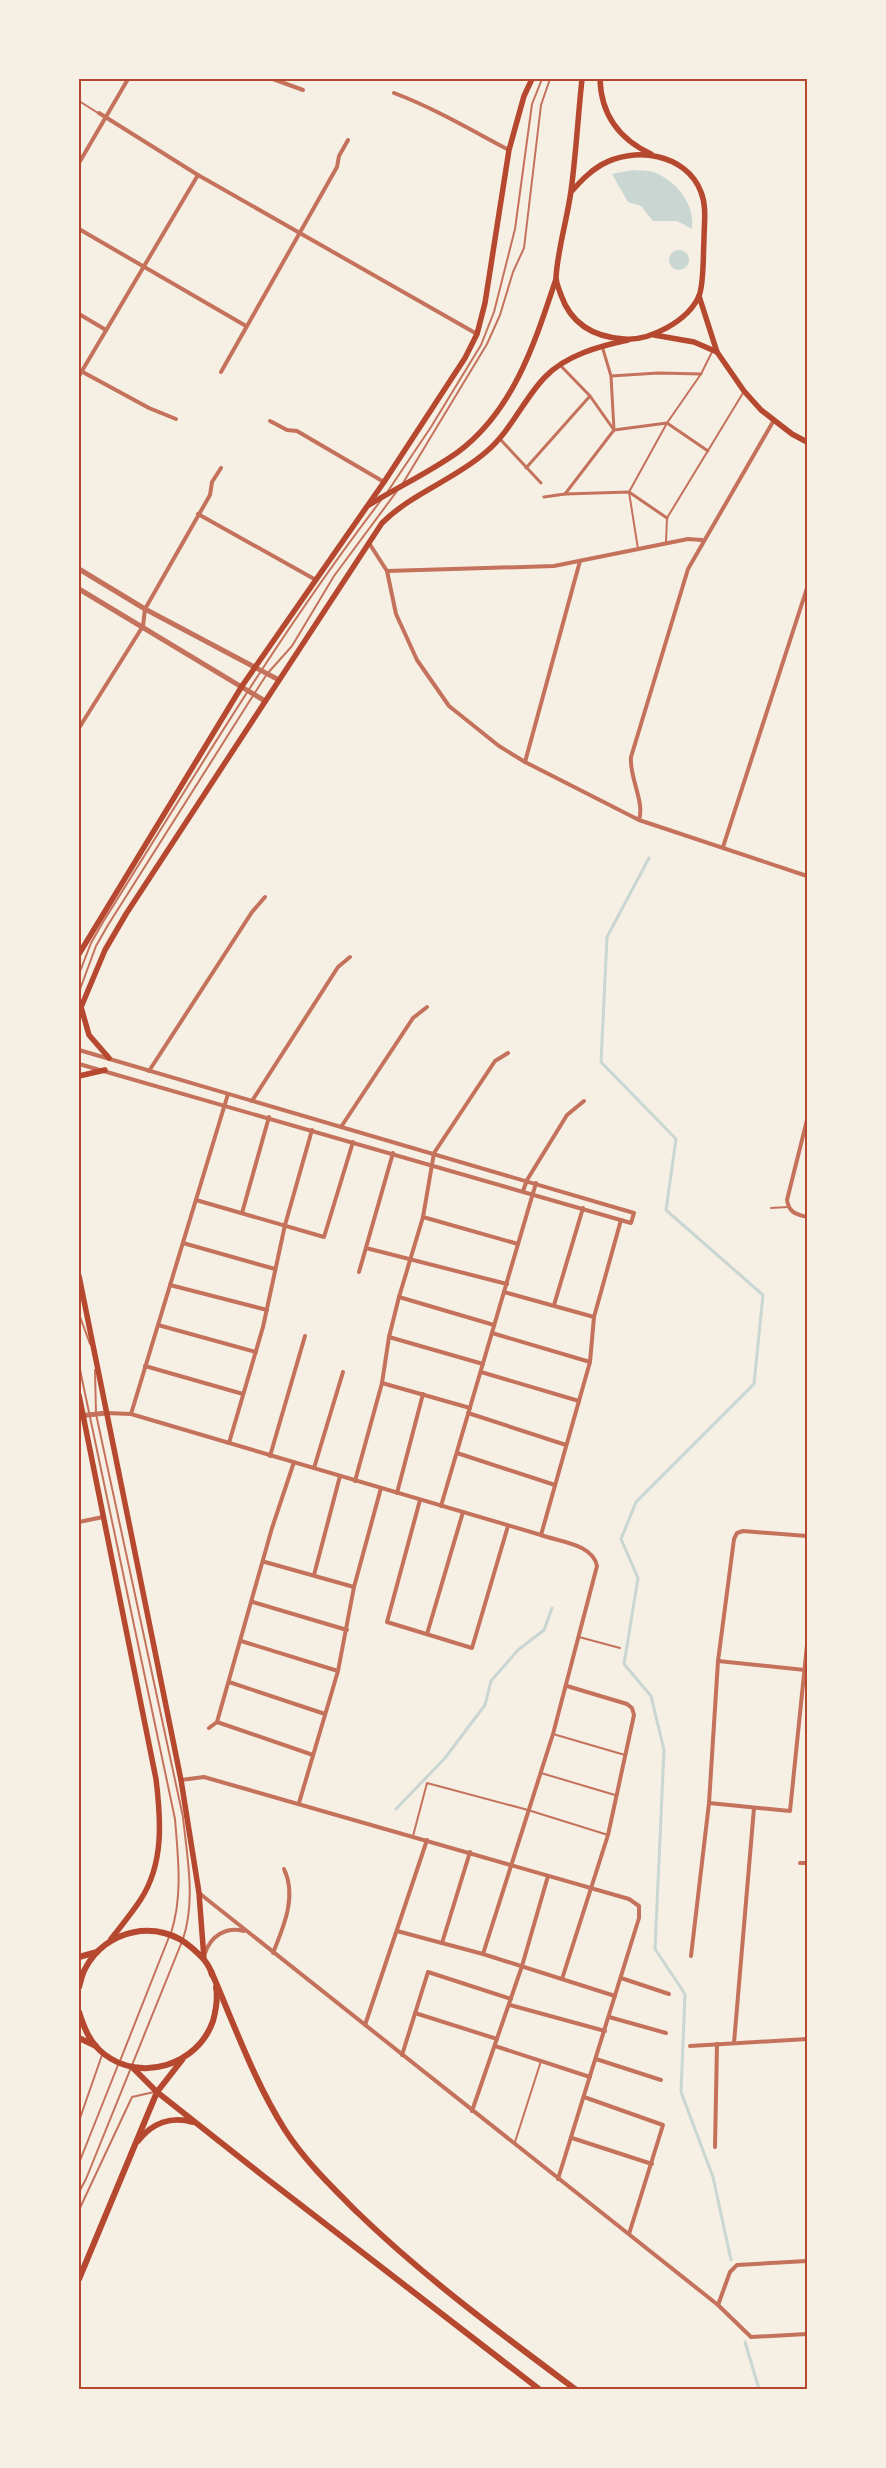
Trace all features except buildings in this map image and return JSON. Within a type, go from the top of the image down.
[{"type":"main road","points":[[79,954],[242,686],[384,482],[465,358],[477,334],[485,303],[509,150],[524,96],[532,79]]},
{"type":"main road","points":[[365,508],[457,452],[474,438],[501,406],[526,362],[556,279],[571,192],[582,79]]},
{"type":"main road","points":[[600,79],[605,105],[619,134],[634,146],[679,164],[696,181],[702,192],[705,208],[699,296],[715,351],[760,410],[807,442]]},
{"type":"main road","points":[[571,192],[587,174],[603,164],[632,154],[655,156]]},
{"type":"main road","points":[[556,279],[566,308],[583,327],[598,335],[628,340]]},
{"type":"main road","points":[[109,1058],[89,1035],[80,1009],[105,950],[126,914],[368,541],[382,523],[397,509],[453,477],[487,452],[500,438],[544,378],[560,365],[602,346],[654,335],[671,326],[699,296]]},
{"type":"main road","points":[[654,335],[694,342],[715,351]]},
{"type":"main road","points":[[79,1076],[105,1070]]},
{"type":"main road","points":[[79,1276],[181,1780],[199,1893],[205,1956],[260,2084],[285,2130],[315,2171],[389,2243],[488,2325],[574,2389]]},
{"type":"main road","points":[[79,1395],[81,1416],[156,1779],[160,1812],[160,1841],[148,1884],[142,1898],[111,1940],[96,1952],[84,1969],[79,1982]]},
{"type":"main road","points":[[111,1940],[132,1932],[151,1930],[182,1939],[205,1956]]},
{"type":"main road","points":[[79,1957],[96,1952]]},
{"type":"main road","points":[[79,1987],[84,1969]]},
{"type":"main road","points":[[79,2279],[132,2148],[157,2092],[183,2059],[198,2046],[212,2023],[216,2011],[217,1991],[211,1971]]},
{"type":"main road","points":[[79,2012],[84,2030],[96,2046],[119,2063],[131,2067],[149,2069],[167,2066],[183,2059]]},
{"type":"main road","points":[[79,2038],[96,2046]]},
{"type":"main road","points":[[131,2067],[157,2092],[196,2123],[539,2389]]},
{"type":"main road","points":[[132,2148],[149,2129],[160,2123],[184,2120],[196,2123]]},
{"type":"street","points":[[79,163],[128,79]]},
{"type":"street","points":[[273,79],[302,90]]},
{"type":"street","points":[[394,93],[430,107],[509,150]]},
{"type":"street","points":[[98,113],[198,175],[477,334]]},
{"type":"street","points":[[221,372],[246,326],[301,235],[337,167],[339,156],[348,140]]},
{"type":"street","points":[[176,419],[149,408],[80,372],[198,175]]},
{"type":"street","points":[[79,229],[246,326]]},
{"type":"street","points":[[79,314],[106,330]]},
{"type":"street","points":[[564,494],[614,430],[611,376],[602,346]]},
{"type":"street","points":[[560,365],[590,396],[614,430]]},
{"type":"street","points":[[611,376],[658,373],[701,374]]},
{"type":"street","points":[[526,468],[590,396]]},
{"type":"street","points":[[639,820],[640,811],[631,773],[631,756],[688,569],[702,540],[774,420]]},
{"type":"street","points":[[270,421],[287,430],[297,431],[384,482]]},
{"type":"street","points":[[614,430],[667,423],[708,452]]},
{"type":"street","points":[[500,438],[542,483]]},
{"type":"street","points":[[79,728],[143,626],[145,609],[210,495],[212,482],[221,468]]},
{"type":"street","points":[[544,497],[564,494],[629,492],[667,518]]},
{"type":"street","points":[[198,514],[316,580]]},
{"type":"street","points":[[387,571],[554,566],[688,540],[702,540]]},
{"type":"street","points":[[368,541],[387,571],[399,622],[417,660],[449,706],[499,746],[525,762],[639,820],[807,876]]},
{"type":"street","points":[[525,762],[580,561]]},
{"type":"street","points":[[79,569],[145,609],[279,680]]},
{"type":"street","points":[[723,847],[807,588]]},
{"type":"street","points":[[79,589],[265,701]]},
{"type":"street","points":[[149,1071],[252,912],[265,897]]},
{"type":"street","points":[[252,1101],[338,967],[350,957]]},
{"type":"street","points":[[341,1127],[413,1018],[427,1007]]},
{"type":"street","points":[[79,1050],[527,1180],[634,1213],[631,1223],[269,1117],[79,1064]]},
{"type":"street","points":[[355,1481],[382,1383],[389,1337],[399,1297],[423,1217],[434,1153],[495,1061],[508,1052]]},
{"type":"street","points":[[131,1414],[228,1094]]},
{"type":"street","points":[[524,1191],[527,1180],[567,1115],[584,1102]]},
{"type":"street","points":[[242,1212],[269,1117]]},
{"type":"street","points":[[807,1120],[787,1200],[788,1207],[793,1214],[807,1218]]},
{"type":"street","points":[[229,1443],[256,1352],[267,1310],[284,1225],[312,1130]]},
{"type":"street","points":[[196,1200],[242,1212],[324,1238],[354,1142]]},
{"type":"street","points":[[359,1272],[393,1153]]},
{"type":"street","points":[[441,1506],[536,1183]]},
{"type":"street","points":[[554,1305],[583,1208]]},
{"type":"street","points":[[423,1217],[518,1244]]},
{"type":"street","points":[[540,1536],[590,1362],[594,1317],[622,1220]]},
{"type":"street","points":[[183,1243],[275,1269]]},
{"type":"street","points":[[366,1248],[506,1284]]},
{"type":"street","points":[[170,1285],[267,1310]]},
{"type":"street","points":[[504,1292],[594,1317]]},
{"type":"street","points":[[399,1297],[494,1325]]},
{"type":"street","points":[[158,1325],[256,1352]]},
{"type":"street","points":[[492,1333],[590,1362]]},
{"type":"street","points":[[270,1456],[305,1336]]},
{"type":"street","points":[[389,1337],[483,1364]]},
{"type":"street","points":[[145,1366],[243,1394]]},
{"type":"street","points":[[314,1468],[343,1372]]},
{"type":"street","points":[[481,1372],[579,1401]]},
{"type":"street","points":[[382,1383],[470,1408]]},
{"type":"street","points":[[397,1493],[422,1394]]},
{"type":"street","points":[[81,1416],[106,1413],[131,1414],[589,1550],[596,1557],[598,1566],[567,1686],[484,1954]]},
{"type":"street","points":[[468,1414],[566,1445]]},
{"type":"street","points":[[457,1453],[555,1486]]},
{"type":"street","points":[[209,1728],[217,1722],[264,1562],[272,1528],[294,1462]]},
{"type":"street","points":[[314,1575],[340,1476]]},
{"type":"street","points":[[298,1803],[338,1671],[354,1587],[381,1488]]},
{"type":"street","points":[[420,1500],[387,1622],[472,1648],[508,1526]]},
{"type":"street","points":[[427,1634],[463,1512]]},
{"type":"street","points":[[79,1522],[103,1517]]},
{"type":"street","points":[[691,1956],[708,1803],[718,1661],[734,1538],[737,1533],[742,1532],[807,1536]]},
{"type":"street","points":[[264,1562],[354,1587]]},
{"type":"street","points":[[252,1602],[347,1630]]},
{"type":"street","points":[[241,1641],[338,1671]]},
{"type":"street","points":[[708,1803],[790,1811],[806,1670],[807,1645]]},
{"type":"street","points":[[718,1661],[806,1670]]},
{"type":"street","points":[[229,1682],[325,1714]]},
{"type":"street","points":[[562,1979],[608,1835],[618,1796],[634,1715],[632,1708],[627,1704],[567,1686]]},
{"type":"street","points":[[217,1722],[313,1755]]},
{"type":"street","points":[[181,1780],[204,1777],[512,1864],[591,1890],[629,1899],[638,1906],[639,1918],[558,2178]]},
{"type":"street","points":[[734,2043],[754,1808]]},
{"type":"street","points":[[364,2025],[427,1840]]},
{"type":"street","points":[[442,1943],[470,1852]]},
{"type":"street","points":[[800,1863],[807,1863]]},
{"type":"street","points":[[273,1953],[291,1897],[290,1881],[284,1869]]},
{"type":"street","points":[[472,2111],[510,2005],[548,1876]]},
{"type":"street","points":[[199,1893],[718,2305],[751,2337],[807,2334]]},
{"type":"street","points":[[205,1956],[210,1941],[220,1933],[234,1929],[247,1932]]},
{"type":"street","points":[[397,1931],[484,1954],[615,1996]]},
{"type":"street","points":[[402,2054],[428,1972],[511,1999]]},
{"type":"street","points":[[621,1978],[669,1994]]},
{"type":"street","points":[[510,2005],[605,2031]]},
{"type":"street","points":[[415,2014],[498,2039]]},
{"type":"street","points":[[609,2017],[666,2034]]},
{"type":"street","points":[[690,2046],[807,2039]]},
{"type":"street","points":[[715,2148],[717,2044]]},
{"type":"street","points":[[495,2046],[590,2077]]},
{"type":"street","points":[[596,2059],[661,2080]]},
{"type":"street","points":[[584,2097],[662,2125],[652,2164],[629,2234]]},
{"type":"street","points":[[572,2138],[652,2164]]},
{"type":"street","points":[[718,2305],[730,2272],[737,2265],[807,2261]]},
{"type":"lane","points":[[79,992],[96,946],[252,692],[262,670],[329,568],[386,494],[431,427],[481,345],[494,312],[515,229],[532,104],[542,79]]},
{"type":"lane","points":[[79,974],[91,943],[103,922],[252,692],[292,646],[334,576],[402,484],[477,361],[500,315],[513,272],[524,248],[542,105],[550,79]]},
{"type":"lane","points":[[79,102],[98,113]]},
{"type":"lane","points":[[638,550],[629,492],[667,423],[715,351]]},
{"type":"lane","points":[[666,544],[667,518],[744,391]]},
{"type":"lane","points":[[771,1208],[788,1207]]},
{"type":"lane","points":[[79,1314],[87,1332],[95,1363],[93,1414],[175,1819],[179,1881],[174,1922],[170,1934],[79,2163]]},
{"type":"lane","points":[[79,1365],[93,1414],[183,1817],[190,1881],[188,1923],[86,2179],[79,2192]]},
{"type":"lane","points":[[579,1637],[620,1648]]},
{"type":"lane","points":[[553,1734],[625,1755]]},
{"type":"lane","points":[[541,1773],[618,1796]]},
{"type":"lane","points":[[413,1836],[427,1783],[528,1810],[608,1835]]},
{"type":"lane","points":[[79,2121],[103,2053]]},
{"type":"lane","points":[[514,2144],[541,2061]]},
{"type":"lane","points":[[79,2210],[132,2097],[157,2092]]},
{"type":"shaded area","points":[[633,170],[656,173],[678,189],[688,203],[691,212],[692,229],[677,221],[653,221],[641,206],[628,202],[612,174]]},
{"type":"shaded area","points":[[679,250],[686,253],[689,260],[686,267],[679,270],[672,267],[669,260],[672,253]]},
{"type":"waterway","points":[[649,858],[607,937],[601,1062],[676,1139],[666,1210],[763,1295],[754,1384],[636,1502],[621,1539],[638,1578],[624,1664],[651,1696],[664,1750],[655,1949],[685,1994],[681,2092],[713,2177],[731,2260]]},
{"type":"waterway","points":[[396,1809],[445,1758],[485,1705],[491,1681],[518,1650],[544,1630],[552,1608]]},
{"type":"waterway","points":[[745,2342],[759,2389]]}]
